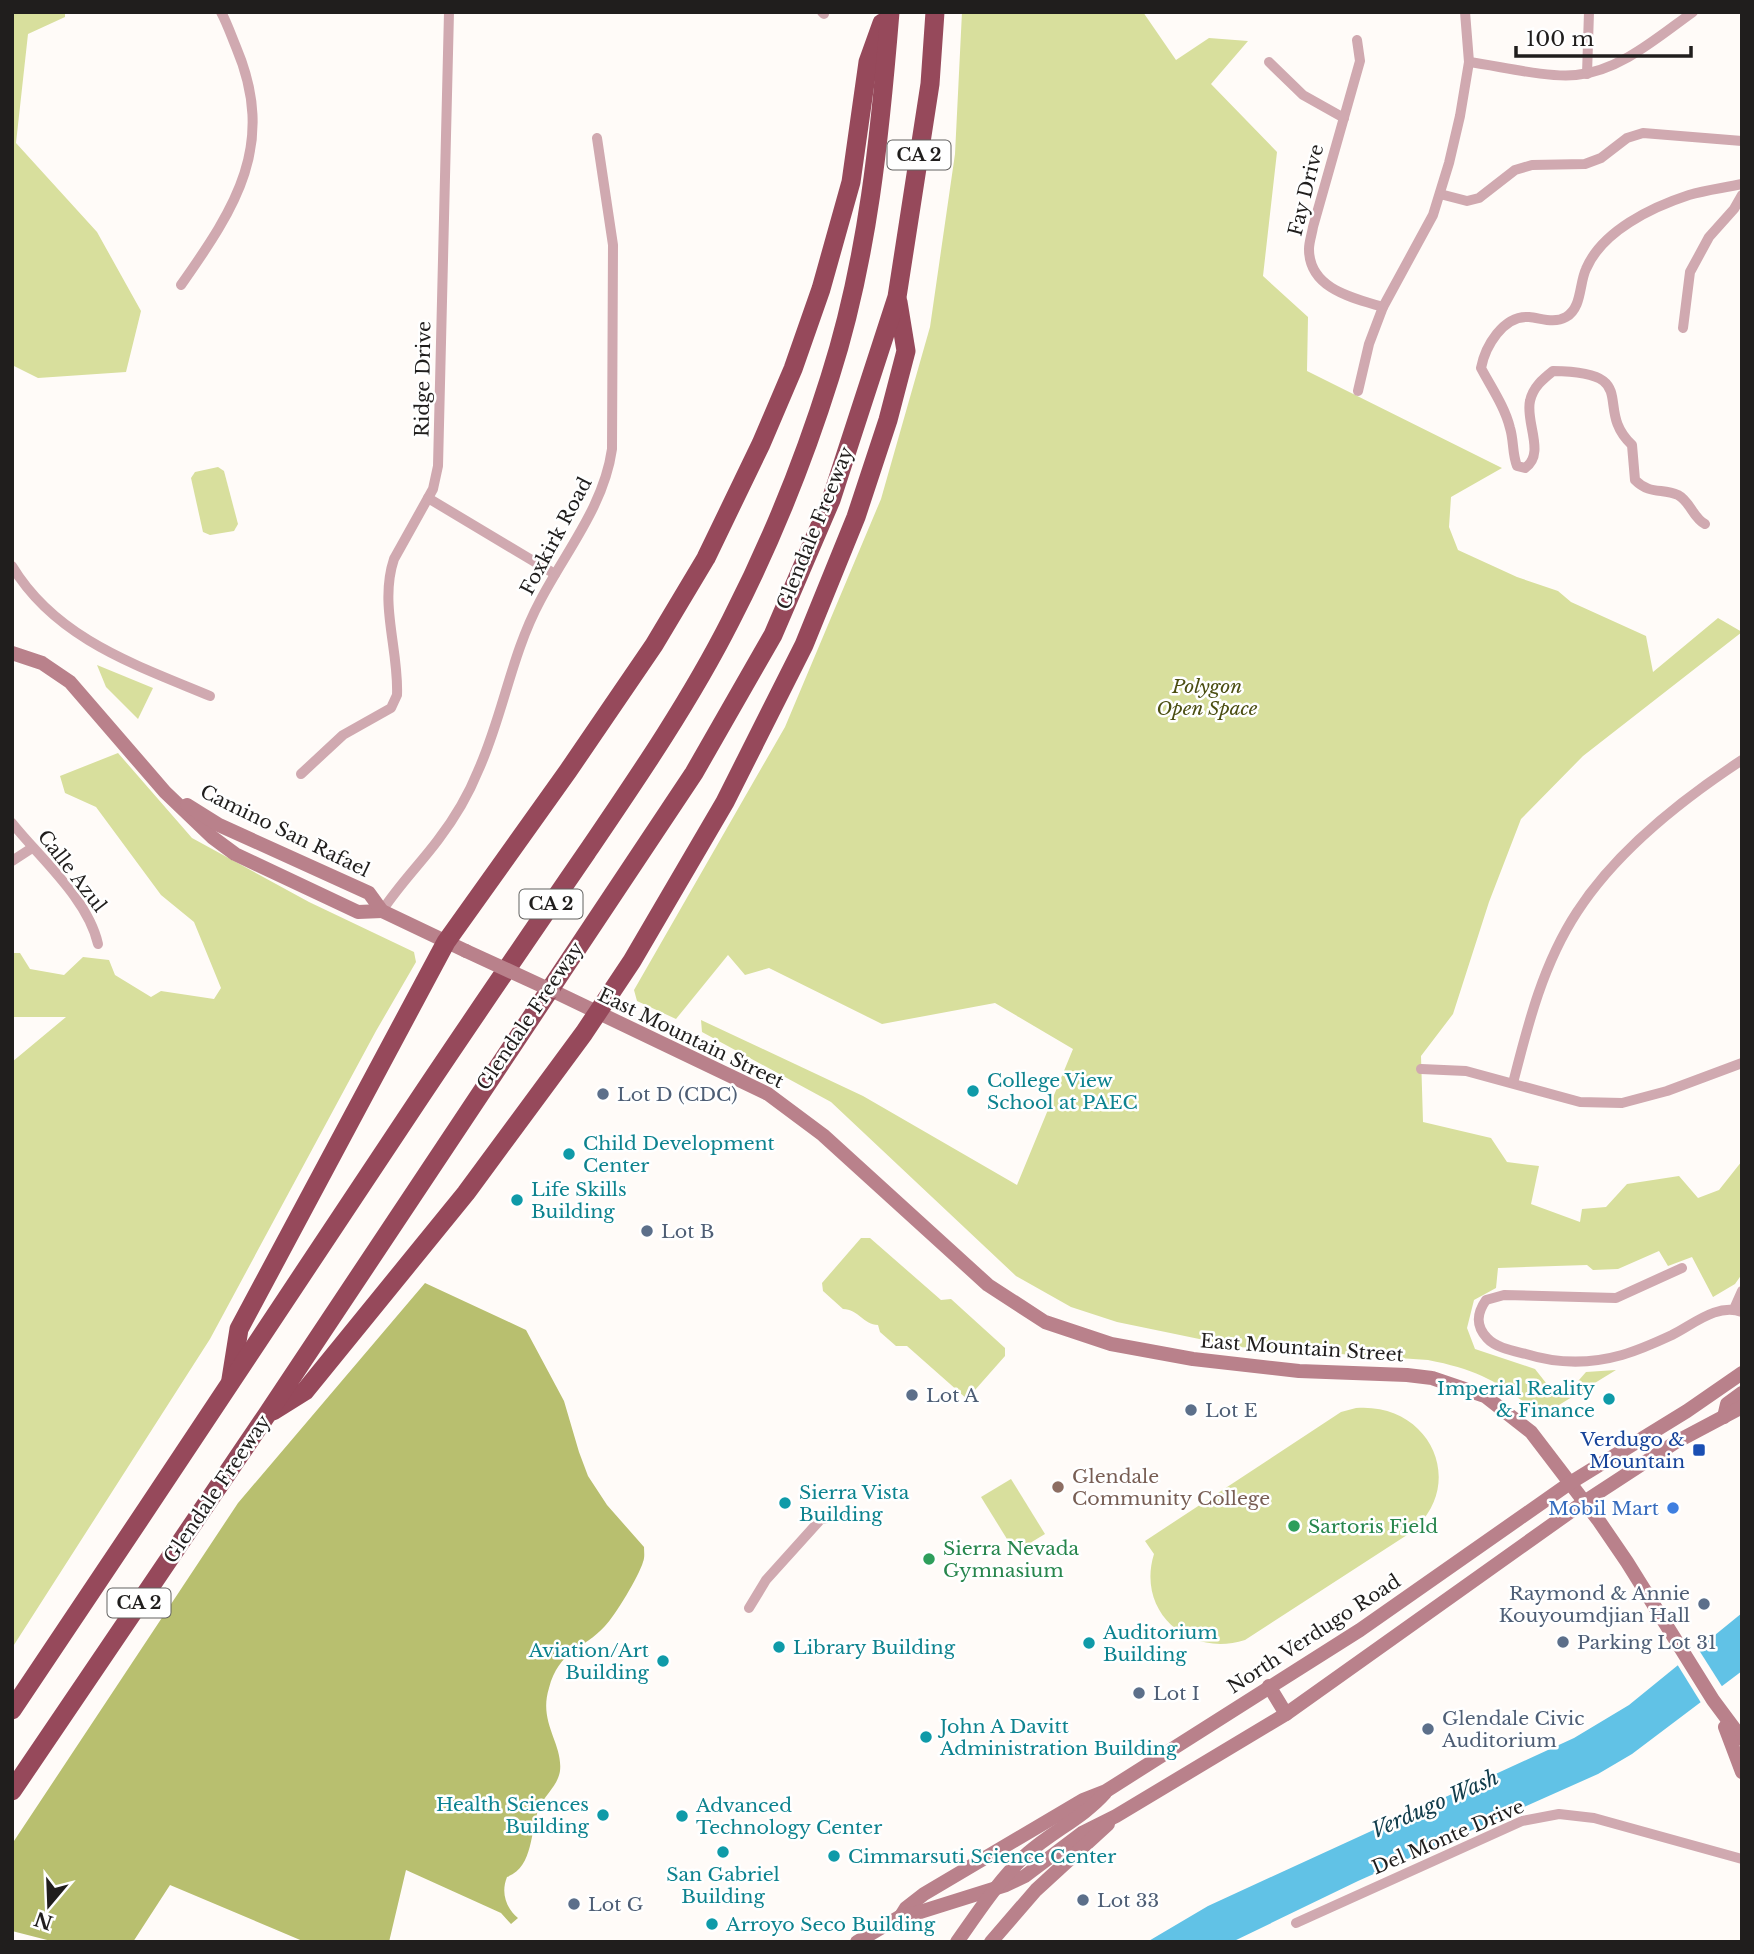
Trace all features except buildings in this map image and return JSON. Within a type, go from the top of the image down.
[{"type":"highway","points":[[229,1388],[239,1329],[446,942],[654,645],[706,558],[761,444],[793,369],[821,289],[851,182],[868,62],[888,12]]},
{"type":"highway","name":"Glendale Freeway","points":[[12,1710],[419,1099],[633,786],[729,625],[785,502],[831,374],[851,299],[872,198],[880,131],[888,12]]},
{"type":"highway","name":"Glendale Freeway","points":[[12,1791],[266,1416],[694,773],[773,635],[831,500],[897,297],[930,84],[934,12]]},
{"type":"highway","points":[[266,1416],[305,1391],[466,1193],[598,1013],[632,961],[725,802],[804,645],[856,517],[888,420],[906,351],[897,297]]},
{"type":"main road","name":"Camino San Rafael","points":[[12,653],[42,663],[70,682],[164,792],[212,837],[235,854],[358,912],[382,911],[466,951]]},
{"type":"main road","name":"Camino San Rafael","points":[[164,792],[219,825],[369,892],[382,911]]},
{"type":"main road","name":"East Mountain Street","points":[[466,951],[768,1094],[823,1135],[988,1284],[1045,1322],[1111,1344],[1194,1359],[1299,1371],[1432,1378],[1485,1396],[1531,1433],[1570,1483],[1627,1562],[1713,1700],[1742,1739]]},
{"type":"main road","name":"North Verdugo Road","points":[[901,1916],[906,1908],[924,1894],[1083,1800],[1106,1791],[1360,1630],[1570,1483],[1687,1411],[1742,1373]]},
{"type":"main road","points":[[1724,1417],[1727,1404],[1742,1392]]},
{"type":"main road","name":"North Verdugo Road","points":[[857,1942],[901,1916],[996,1888],[1026,1876],[1070,1841],[1286,1714],[1584,1502],[1676,1442],[1742,1407]]},
{"type":"main road","points":[[1269,1686],[1286,1714]]},
{"type":"main road","points":[[1713,1700],[1733,1744],[1742,1772]]},
{"type":"main road","points":[[957,1942],[996,1888],[1027,1854],[1093,1807],[1106,1791]]},
{"type":"main road","points":[[991,1942],[1035,1890],[1092,1841],[1116,1816]]},
{"type":"street","points":[[181,285],[215,236],[234,200],[248,161],[254,128],[248,77],[221,12]]},
{"type":"street","name":"Ridge Drive","points":[[301,774],[333,743],[391,708],[397,695],[388,604],[389,580],[394,559],[428,498],[438,466],[449,12]]},
{"type":"street","points":[[1358,391],[1369,344],[1383,307],[1433,215],[1440,194],[1460,116],[1469,62],[1465,12]]},
{"type":"street","points":[[1587,74],[1589,12]]},
{"type":"street","points":[[1469,62],[1572,76],[1587,74],[1619,62],[1654,41],[1693,12]]},
{"type":"street","name":"Fay Drive","points":[[1357,40],[1360,61],[1313,227],[1309,250],[1314,268],[1322,280],[1335,291],[1383,307]]},
{"type":"street","points":[[1269,61],[1303,95],[1343,118]]},
{"type":"street","points":[[1440,194],[1467,201],[1479,198],[1515,170],[1532,164],[1585,164],[1601,158],[1627,138],[1643,133],[1742,141]]},
{"type":"street","name":"Foxkirk Road","points":[[382,911],[394,892],[437,842],[466,797],[489,744],[522,642],[539,602],[602,491],[609,470],[612,449],[613,245],[597,138]]},
{"type":"street","points":[[1706,524],[1699,521],[1679,495],[1642,488],[1635,480],[1632,445],[1622,435],[1609,385],[1599,377],[1578,371],[1553,371],[1538,383],[1530,400],[1535,455],[1532,463],[1525,468],[1517,466],[1512,453],[1511,429],[1499,399],[1481,368],[1483,356],[1494,335],[1513,321],[1526,317],[1547,321],[1565,318],[1575,309],[1585,270],[1595,253],[1615,234],[1643,214],[1689,195],[1742,184]]},
{"type":"street","points":[[1683,328],[1690,272],[1709,237],[1734,209],[1742,195]]},
{"type":"street","points":[[428,498],[555,574]]},
{"type":"street","points":[[12,566],[38,600],[83,639],[111,654],[210,695]]},
{"type":"street","points":[[1513,1083],[1531,1011],[1549,965],[1577,912],[1609,871],[1636,843],[1708,782],[1742,760]]},
{"type":"street","name":"Calle Azul","points":[[12,822],[75,897],[94,926],[98,944]]},
{"type":"street","points":[[12,860],[32,848]]},
{"type":"street","points":[[1422,1069],[1466,1071],[1580,1102],[1622,1103],[1667,1091],[1742,1063]]},
{"type":"street","points":[[1682,1268],[1616,1298],[1504,1295],[1486,1300],[1478,1312],[1479,1326],[1493,1343],[1565,1363],[1621,1355],[1671,1336],[1709,1314],[1738,1310],[1742,1291]]},
{"type":"street","points":[[749,1608],[766,1580],[821,1519],[841,1516]]},
{"type":"street","name":"Del Monte Drive","points":[[1296,1923],[1522,1821],[1541,1816],[1559,1814],[1594,1818],[1742,1859]]},
{"type":"green space","points":[[12,12],[65,12],[65,17],[28,34],[16,143],[97,232],[141,311],[126,372],[38,378],[12,365]]},
{"type":"green space","name":"Polygon Open Space","points":[[962,12],[1143,12],[1176,60],[1209,38],[1248,41],[1211,84],[1277,152],[1263,276],[1308,317],[1307,371],[1502,468],[1451,497],[1449,527],[1458,550],[1517,577],[1558,591],[1571,602],[1646,636],[1653,672],[1718,618],[1742,632],[1583,756],[1521,819],[1489,902],[1453,1014],[1421,1056],[1423,1122],[1491,1138],[1507,1162],[1539,1166],[1531,1204],[1580,1222],[1582,1209],[1606,1207],[1627,1184],[1679,1176],[1698,1198],[1719,1190],[1742,1161],[1742,1274],[1735,1284],[1713,1297],[1692,1257],[1668,1266],[1659,1251],[1618,1269],[1593,1270],[1587,1265],[1498,1268],[1496,1288],[1474,1300],[1467,1328],[1475,1349],[1535,1369],[1550,1388],[1572,1388],[1586,1372],[1616,1370],[1541,1416],[1502,1386],[1476,1373],[1446,1364],[1428,1360],[1238,1347],[1117,1322],[1071,1307],[1016,1276],[831,1102],[702,1032],[701,1020],[863,1096],[1017,1185],[1073,1049],[995,1003],[882,1024],[769,968],[745,975],[728,955],[676,1019],[637,1001],[634,990],[785,727],[881,499],[930,327],[955,154]]},
{"type":"green space","points":[[218,467],[224,471],[238,524],[234,531],[210,535],[203,532],[191,478],[195,472]]},
{"type":"green space","points":[[97,665],[153,688],[138,719],[106,687]]},
{"type":"green space","points":[[118,753],[192,838],[309,902],[414,952],[416,962],[210,1339],[12,1648],[12,1062],[66,1017],[12,1017],[12,953],[20,953],[30,969],[64,975],[83,957],[109,960],[115,975],[151,997],[161,991],[214,999],[221,988],[194,922],[161,895],[96,807],[65,793],[60,776]]},
{"type":"green space","points":[[861,1238],[870,1238],[941,1300],[951,1299],[1005,1348],[1005,1356],[967,1399],[907,1346],[896,1346],[880,1332],[878,1325],[843,1309],[823,1291],[822,1283]]},
{"type":"green space","points":[[425,1283],[526,1330],[564,1401],[588,1476],[607,1505],[644,1547],[641,1568],[615,1614],[597,1634],[565,1658],[553,1675],[546,1700],[548,1722],[558,1751],[560,1771],[557,1781],[539,1808],[527,1857],[516,1872],[507,1877],[505,1883],[507,1904],[518,1918],[511,1924],[501,1913],[406,1870],[389,1942],[305,1942],[170,1885],[133,1942],[55,1942],[12,1931],[12,1844],[238,1503]]},
{"type":"green space","points":[[1356,1408],[1383,1410],[1405,1419],[1422,1433],[1434,1452],[1439,1473],[1436,1494],[1426,1516],[1407,1535],[1245,1640],[1224,1644],[1205,1642],[1187,1636],[1172,1626],[1160,1611],[1153,1594],[1150,1575],[1154,1554],[1145,1541],[1341,1412]]},
{"type":"green space","points":[[1011,1479],[1045,1534],[1015,1552],[981,1497]]},
{"type":"water","name":"Verdugo Wash","points":[[1742,1613],[1742,1671],[1632,1754],[1598,1774],[1358,1881],[1232,1942],[1147,1942],[1208,1906],[1574,1738],[1629,1705]]},
{"type":"pier","points":[[1697,1647],[1723,1688],[1703,1706],[1677,1664]]},
{"type":"place","name":"College View School at PAEC","points":[[973,1091]]},
{"type":"place","name":"Lot D (CDC)","points":[[603,1094]]},
{"type":"place","name":"Child Development Center","points":[[569,1154]]},
{"type":"place","name":"Life Skills Building","points":[[517,1200]]},
{"type":"place","name":"Lot B","points":[[647,1231]]},
{"type":"place","name":"Lot A","points":[[912,1395]]},
{"type":"place","name":"Imperial Reality & Finance","points":[[1609,1399]]},
{"type":"place","name":"Lot E","points":[[1191,1410]]},
{"type":"place","name":"Verdugo & Mountain","points":[[1699,1450]]},
{"type":"place","name":"Glendale Community College","points":[[1058,1487]]},
{"type":"place","name":"Sierra Vista Building","points":[[785,1503]]},
{"type":"place","name":"Mobil Mart","points":[[1673,1508]]},
{"type":"place","name":"Sartoris Field","points":[[1294,1526]]},
{"type":"place","name":"Sierra Nevada Gymnasium","points":[[929,1559]]},
{"type":"place","name":"Raymond & Annie Kouyoumdjian Hall","points":[[1704,1604]]},
{"type":"place","name":"Parking Lot 31","points":[[1563,1642]]},
{"type":"place","name":"Auditorium Building","points":[[1089,1643]]},
{"type":"place","name":"Library Building","points":[[779,1647]]},
{"type":"place","name":"Aviation/Art Building","points":[[663,1661]]},
{"type":"place","name":"Lot I","points":[[1139,1693]]},
{"type":"place","name":"Glendale Civic Auditorium","points":[[1428,1729]]},
{"type":"place","name":"John A Davitt Administration Building","points":[[926,1737]]},
{"type":"place","name":"Health Sciences Building","points":[[603,1815]]},
{"type":"place","name":"Advanced Technology Center","points":[[682,1816]]},
{"type":"place","name":"San Gabriel Building","points":[[723,1852]]},
{"type":"place","name":"Cimmarsuti Science Center","points":[[834,1856]]},
{"type":"place","name":"Lot 33","points":[[1083,1900]]},
{"type":"place","name":"Lot G","points":[[574,1904]]},
{"type":"place","name":"Arroyo Seco Building","points":[[712,1924]]}]
